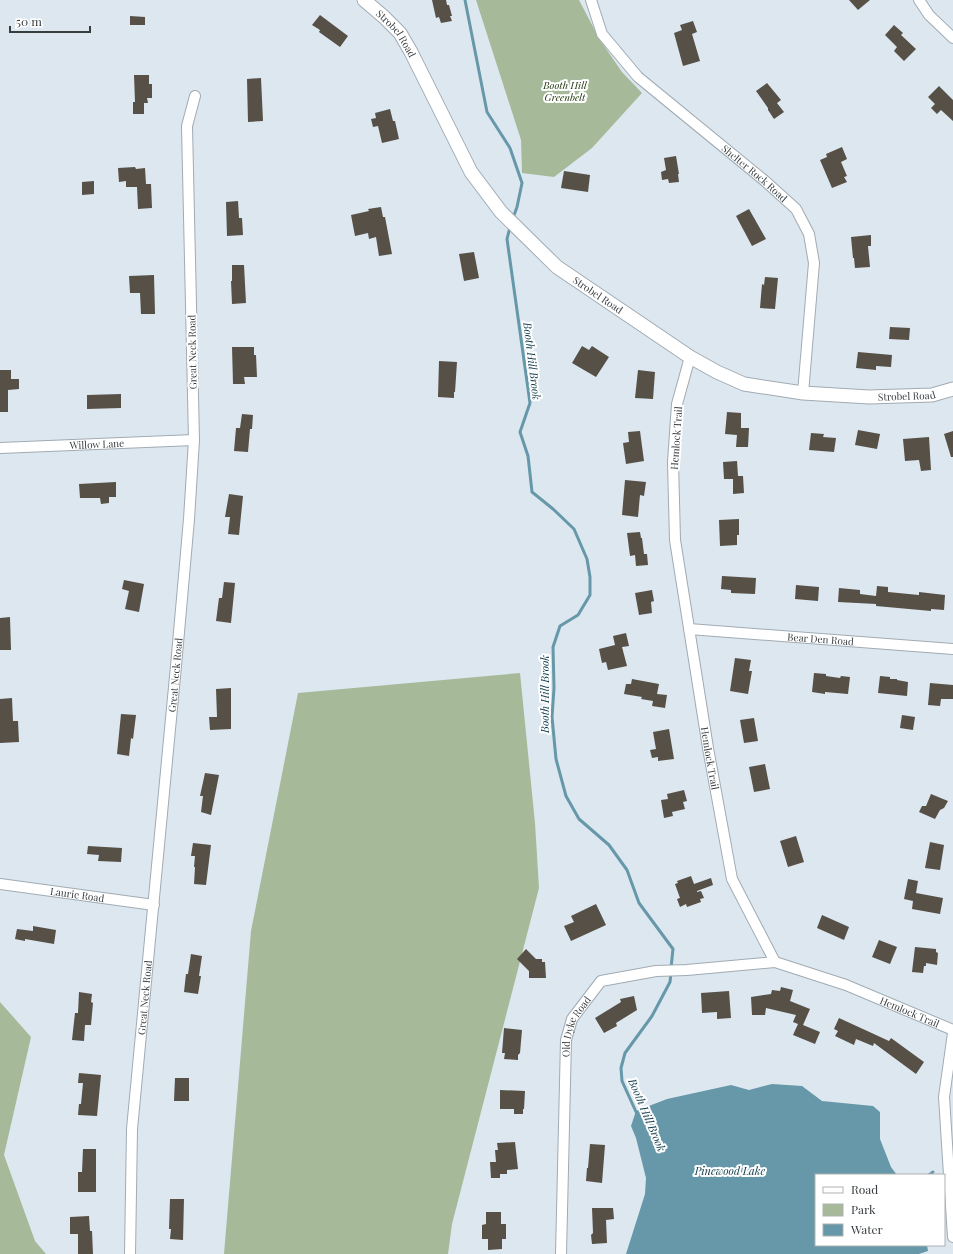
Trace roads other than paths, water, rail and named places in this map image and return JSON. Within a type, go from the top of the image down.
[{"type":"street","name":"Strobel Road","points":[[364,0],[400,33],[471,172],[501,212],[557,267],[690,357],[717,372],[744,384],[803,393],[884,397],[932,395],[953,389]]},
{"type":"street","name":"Shelter Rock Road","points":[[591,0],[602,34],[638,77],[759,176],[796,209],[809,234],[814,263],[803,393]]},
{"type":"street","points":[[919,0],[929,15],[953,38]]},
{"type":"street","name":"Great Neck Road","points":[[130,1254],[132,1129],[186,550],[194,440],[187,126],[195,96]]},
{"type":"street","name":"Hemlock Trail","points":[[690,357],[677,404],[673,462],[675,540],[710,756],[732,879],[775,962],[846,985],[953,1032]]},
{"type":"street","name":"Willow Lane","points":[[0,448],[194,440]]},
{"type":"street","name":"Bear Den Road","points":[[689,629],[953,649]]},
{"type":"street","name":"Laurie Road","points":[[0,884],[154,905]]},
{"type":"street","name":"Old Dyke Road","points":[[561,1254],[566,1040],[572,1019],[601,981],[656,971],[687,970],[775,962]]},
{"type":"street","points":[[953,1032],[944,1097],[953,1237]]},
{"type":"water","name":"Pinewood Lake","points":[[772,1084],[802,1086],[822,1101],[873,1106],[880,1112],[880,1139],[891,1167],[896,1174],[815,1174],[815,1246],[927,1246],[928,1251],[919,1254],[626,1254],[645,1194],[646,1178],[636,1138],[631,1126],[636,1111],[667,1099],[731,1085],[749,1090]]},
{"type":"waterway","name":"Booth Hill Brook","points":[[465,0],[487,112],[510,148],[522,183],[513,218]]},
{"type":"waterway","name":"Booth Hill Brook","points":[[510,227],[507,239],[530,403],[520,432],[528,456],[532,492],[574,529],[587,559],[590,577],[590,595],[578,615],[560,626],[553,647],[554,688],[552,717],[556,759],[566,796],[579,819],[609,845],[627,870],[639,903],[673,949],[671,968]]},
{"type":"waterway","name":"Booth Hill Brook","points":[[637,1114],[622,1081],[621,1068],[625,1053],[652,1016],[670,982],[671,973]]},
{"type":"park label","name":"Booth Hill Greenbelt","points":[[565,90]]}]
